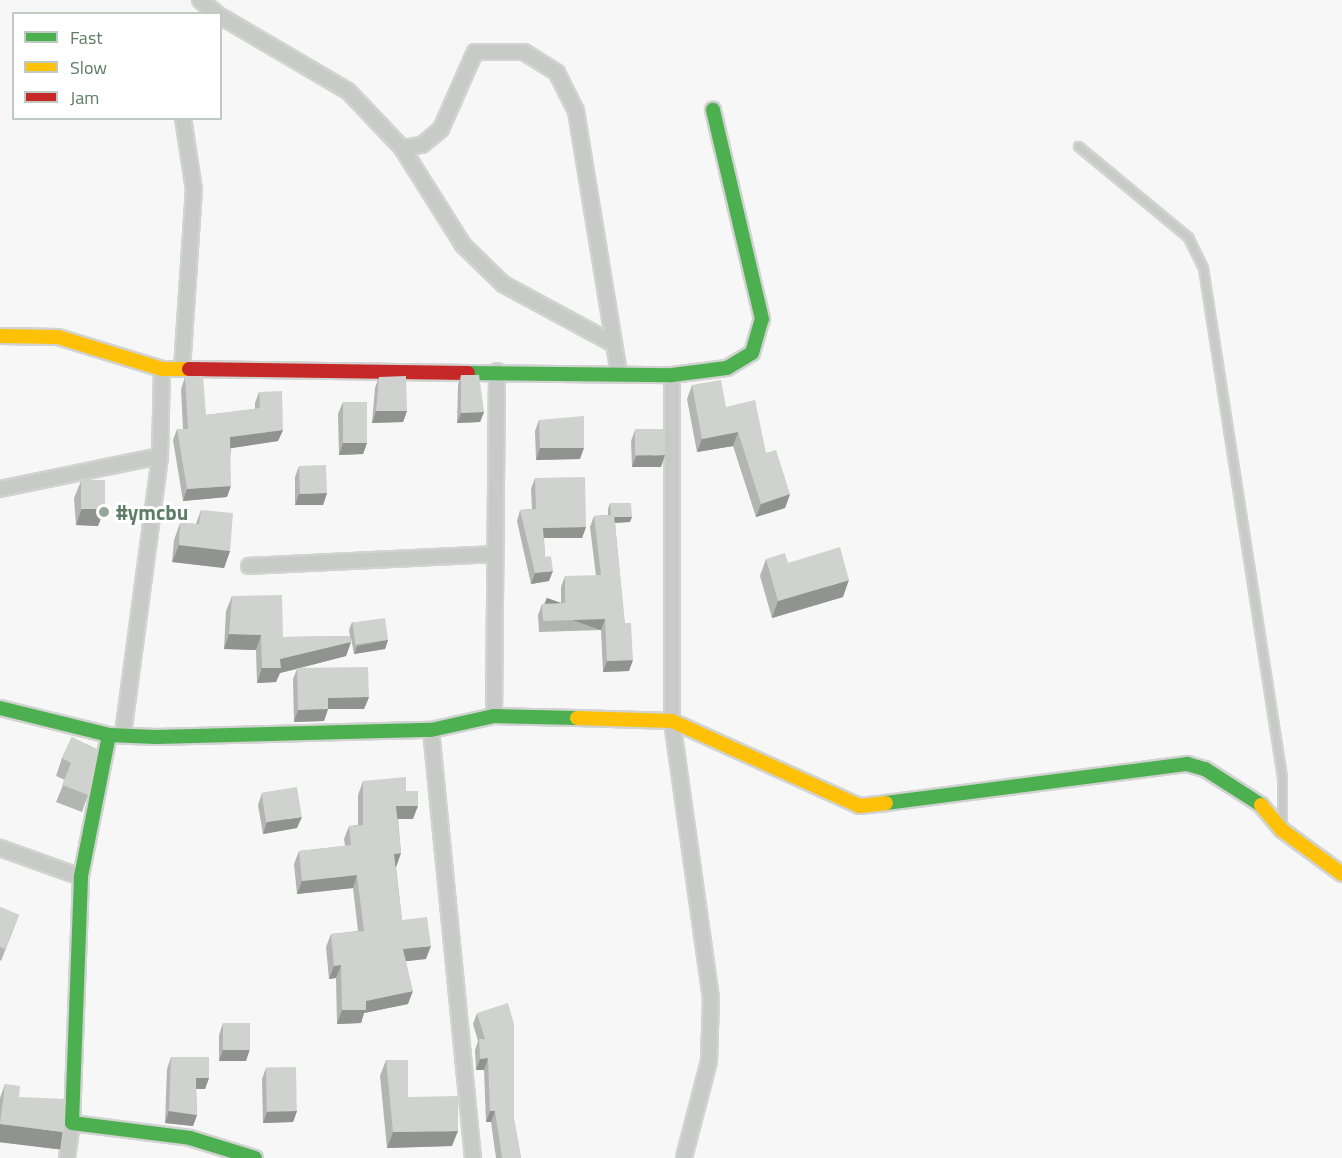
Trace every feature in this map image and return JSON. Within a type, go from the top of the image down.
[{"type":"street","points":[[200,0],[215,12]]},
{"type":"street","points":[[222,17],[348,91],[402,148],[463,245],[503,284],[612,343]]},
{"type":"street","points":[[402,148],[422,145],[441,129],[475,52],[524,52],[549,66],[571,93],[576,111],[612,343],[619,374]]},
{"type":"street","points":[[0,336],[58,338],[162,369],[497,371],[672,375],[707,373],[744,360],[762,332],[713,110]]},
{"type":"street","points":[[182,369],[194,190],[183,120]]},
{"type":"street","points":[[123,734],[160,456],[162,369]]},
{"type":"street","points":[[494,716],[497,371]]},
{"type":"street","points":[[672,375],[672,721],[711,998],[709,1061],[684,1158]]},
{"type":"street","points":[[0,489],[160,456]]},
{"type":"street","points":[[249,566],[495,554]]},
{"type":"street","points":[[0,708],[109,735],[431,730],[494,716],[672,721],[859,806],[1187,764],[1205,769],[1254,798],[1282,830],[1342,874]]},
{"type":"street","points":[[431,730],[473,1158]]},
{"type":"street","points":[[68,1158],[72,1124],[81,877],[109,735]]},
{"type":"street","points":[[0,848],[81,877]]},
{"type":"street","points":[[72,1124],[190,1138],[255,1158]]},
{"type":"lane","points":[[1078,146],[1188,237],[1203,268],[1282,777],[1282,830]]},
{"type":"building","points":[[461,375],[479,375],[484,412],[461,413]]},
{"type":"building","points":[[203,376],[206,415],[260,408],[259,392],[282,391],[283,430],[230,437],[231,486],[187,489],[177,429],[188,429],[185,377]]},
{"type":"building","points":[[406,376],[407,411],[376,411],[379,377]]},
{"type":"building","points":[[721,380],[726,407],[755,400],[766,453],[776,450],[790,494],[761,504],[738,432],[702,439],[692,385]]},
{"type":"building","points":[[343,402],[367,402],[367,443],[343,443]]},
{"type":"building","points":[[584,416],[584,448],[540,448],[539,420]]},
{"type":"building","points":[[635,429],[665,429],[665,455],[635,455]]},
{"type":"building","points":[[326,465],[327,493],[300,494],[299,466]]},
{"type":"building","points":[[585,477],[586,527],[543,528],[545,557],[551,556],[553,571],[535,573],[520,510],[536,509],[535,478]]},
{"type":"building","points":[[81,480],[105,480],[105,509],[81,509]]},
{"type":"building","points":[[610,503],[631,503],[632,517],[614,517],[611,515]]},
{"type":"building","points":[[201,510],[233,513],[230,551],[179,545],[180,523],[199,524]]},
{"type":"building","points":[[614,515],[625,623],[631,623],[633,660],[607,661],[605,619],[543,621],[542,604],[565,603],[565,576],[601,575],[594,516]]},
{"type":"building","points":[[840,547],[849,580],[778,601],[766,559],[785,553],[788,563]]},
{"type":"building","points":[[282,595],[283,637],[350,636],[351,642],[280,659],[281,668],[262,668],[261,635],[229,634],[232,596]]},
{"type":"building","points":[[385,618],[388,640],[355,644],[352,623]]},
{"type":"building","points":[[368,667],[369,697],[328,698],[328,709],[298,710],[297,668]]},
{"type":"building","points":[[72,737],[97,749],[88,795],[62,785],[71,763],[62,758]]},
{"type":"building","points":[[406,777],[406,791],[418,791],[418,806],[396,806],[401,853],[394,854],[402,920],[427,917],[431,946],[403,949],[413,991],[366,1001],[366,1010],[342,1010],[341,965],[334,966],[331,934],[364,931],[357,875],[302,881],[299,851],[351,845],[349,826],[363,825],[363,781]]},
{"type":"building","points":[[297,787],[302,817],[266,822],[261,793]]},
{"type":"building","points":[[0,907],[19,915],[5,949],[0,947]]},
{"type":"building","points":[[508,1003],[514,1024],[514,1119],[521,1158],[502,1158],[495,1111],[490,1111],[488,1058],[480,1059],[479,1039],[485,1039],[477,1013]]},
{"type":"building","points":[[223,1023],[250,1023],[250,1050],[223,1050]]},
{"type":"building","points":[[171,1057],[209,1057],[209,1078],[196,1078],[197,1115],[169,1111]]},
{"type":"building","points":[[386,1060],[408,1060],[408,1097],[458,1096],[458,1131],[393,1132]]},
{"type":"building","points":[[296,1067],[297,1111],[267,1112],[266,1068]]},
{"type":"building","points":[[5,1084],[20,1086],[19,1097],[66,1099],[62,1132],[0,1124]]},
{"type":"traffic: fast","points":[[468,373],[672,375],[727,368],[752,353],[762,319],[713,110]]},
{"type":"traffic: fast","points":[[0,708],[109,735],[156,737],[431,730],[494,716],[577,718]]},
{"type":"traffic: fast","points":[[109,735],[81,877],[72,1123],[190,1138],[255,1158]]},
{"type":"traffic: fast","points":[[886,803],[1187,764],[1205,769],[1261,805]]},
{"type":"traffic: slow","points":[[0,336],[58,337],[162,369],[189,369]]},
{"type":"traffic: slow","points":[[577,718],[672,721],[859,806],[886,803]]},
{"type":"traffic: slow","points":[[1261,805],[1282,830],[1342,874]]},
{"type":"traffic: jam","points":[[189,369],[468,373]]},
{"type":"place","name":"#ymcbu","points":[[104,512]]}]
